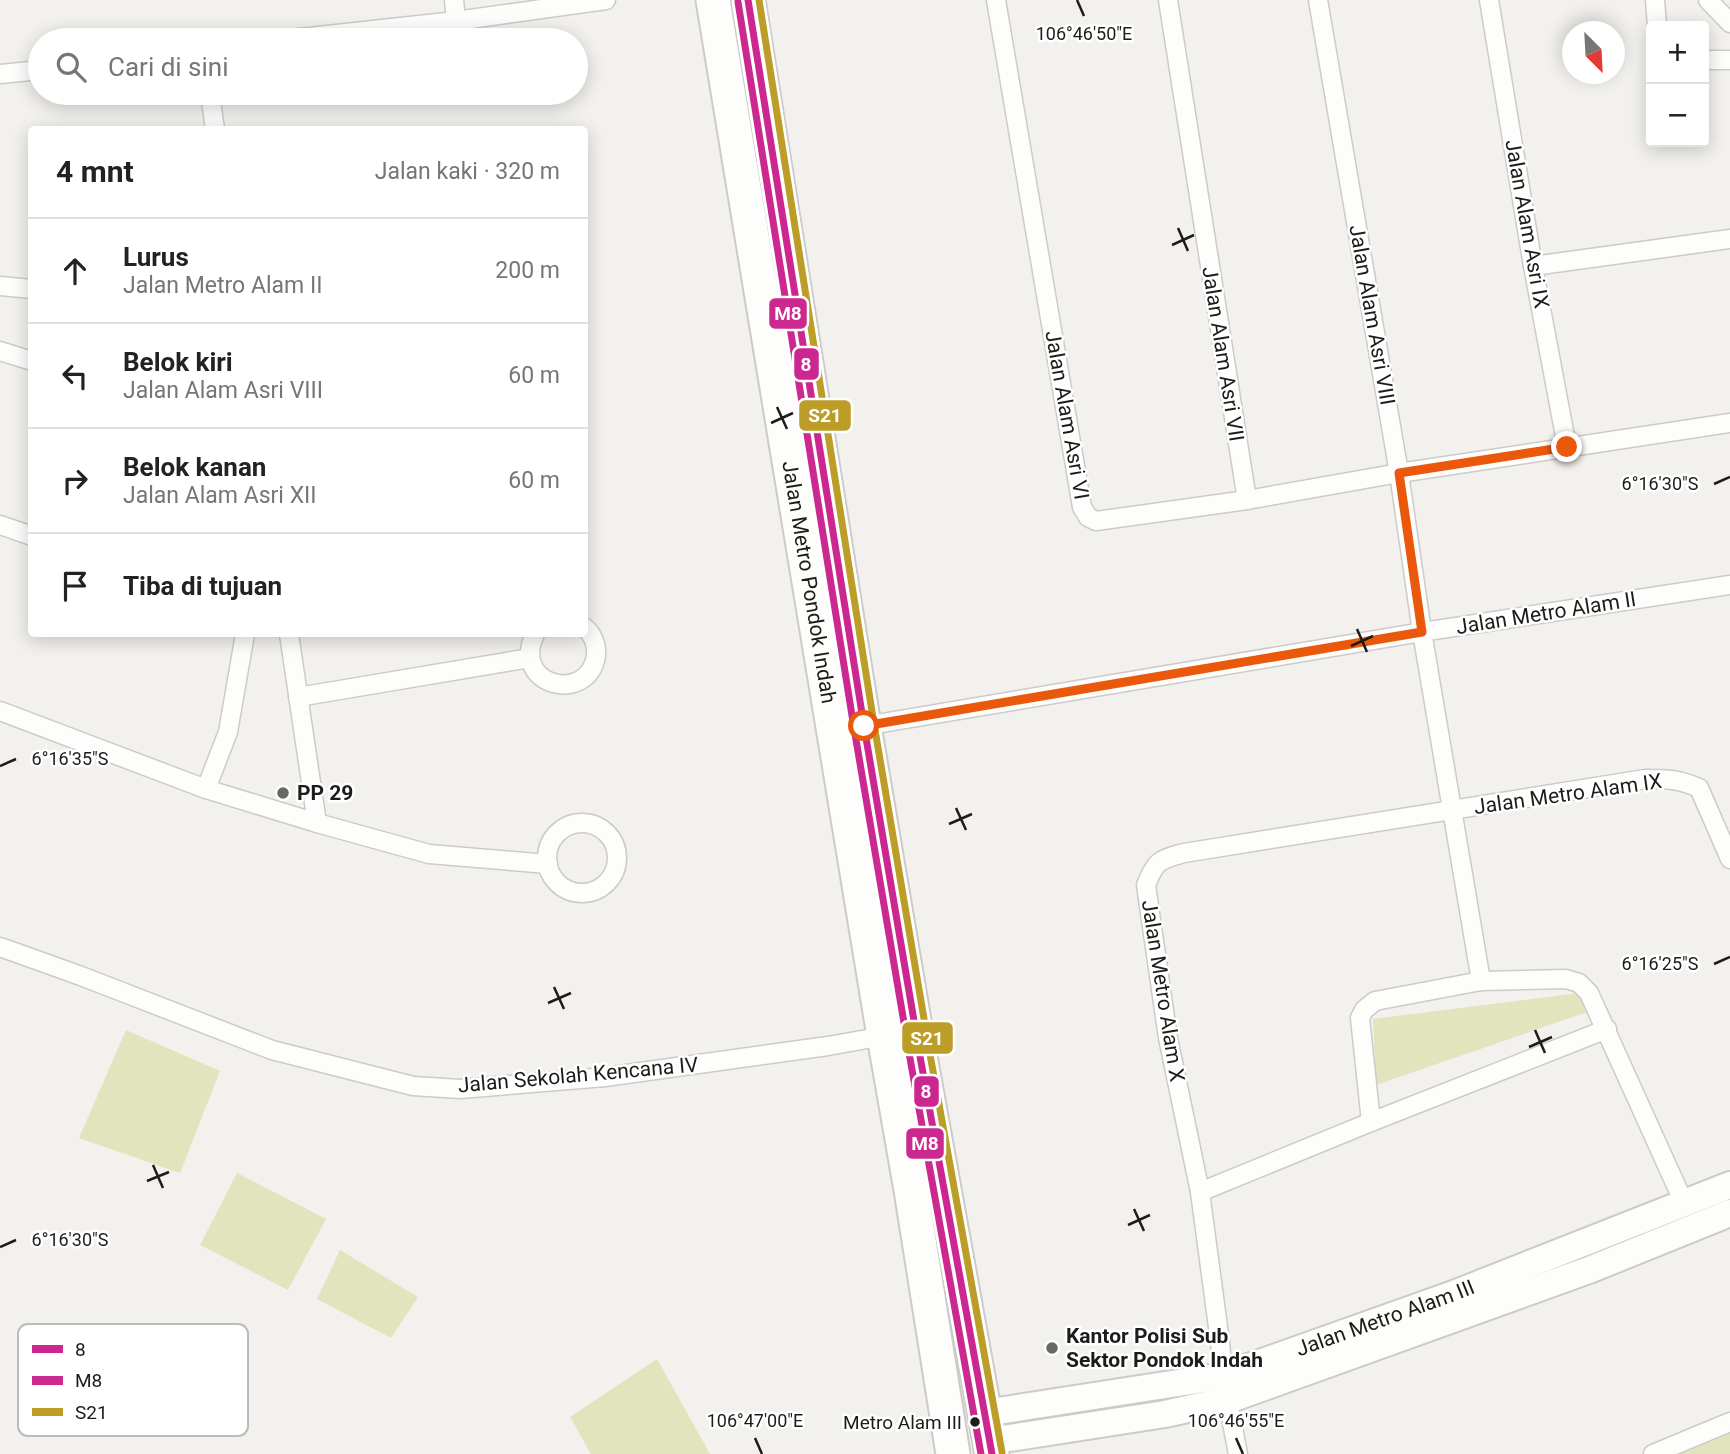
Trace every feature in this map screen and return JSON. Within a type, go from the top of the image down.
[{"type":"highway","name":"Jalan Metro Pondok Indah","points":[[713,0],[953,1454]]},
{"type":"highway","name":"Jalan Metro Pondok Indah","points":[[748,0],[864,726],[921,1062],[989,1436]]},
{"type":"street","points":[[454,0],[456,21]]},
{"type":"street","points":[[392,28],[606,0]]},
{"type":"street","name":"Jalan Alam Asri VI","points":[[996,0],[1082,507],[1088,517],[1096,521],[1247,500],[1399,473],[1730,423]]},
{"type":"street","name":"Jalan Alam Asri VII","points":[[1168,0],[1247,500]]},
{"type":"street","name":"Jalan Alam Asri VIII","points":[[1318,0],[1399,473],[1422,632]]},
{"type":"street","name":"Jalan Alam Asri IX","points":[[1489,0],[1533,266],[1567,447]]},
{"type":"street","points":[[1655,0],[1657,21]]},
{"type":"street","points":[[1709,0],[1730,23]]},
{"type":"street","points":[[1709,60],[1730,60]]},
{"type":"street","points":[[0,74],[28,71]]},
{"type":"street","points":[[212,105],[214,126]]},
{"type":"street","points":[[1533,266],[1730,239]]},
{"type":"street","points":[[0,286],[28,289]]},
{"type":"street","points":[[0,351],[28,360]]},
{"type":"street","points":[[0,525],[28,535]]},
{"type":"street","name":"Jalan Metro Alam II","points":[[864,726],[1422,632],[1730,585]]},
{"type":"street","points":[[534,637],[530,646],[530,658],[534,669],[542,678],[553,684],[565,685],[577,682],[587,675],[594,664],[594,640],[588,630]]},
{"type":"street","points":[[1422,632],[1481,981]]},
{"type":"street","points":[[206,789],[228,732],[244,637]]},
{"type":"street","points":[[289,637],[317,823]]},
{"type":"street","points":[[298,697],[530,658]]},
{"type":"street","points":[[0,711],[206,789],[317,823],[429,854],[548,864]]},
{"type":"street","name":"Jalan Metro Alam IX","points":[[1452,811],[1645,779],[1684,781],[1699,789],[1730,859]]},
{"type":"street","name":"Jalan Metro Alam X","points":[[1238,1454],[1225,1388],[1200,1192],[1168,1038],[1146,885],[1153,867],[1164,858],[1184,853],[1452,811]]},
{"type":"street","name":"Jalan Sekolah Kencana IV","points":[[0,947],[272,1050],[413,1086],[460,1089],[605,1077],[884,1036]]},
{"type":"street","points":[[1371,1122],[1360,1018],[1364,1010],[1375,1001],[1481,981],[1566,979],[1579,983],[1589,993],[1684,1203]]},
{"type":"street","points":[[1200,1192],[1607,1029]]},
{"type":"street","name":"Jalan Metro Alam III","points":[[1225,1388],[1730,1185]]},
{"type":"street","name":"Jalan Metro Alam III","points":[[989,1436],[1225,1388],[1589,1270],[1730,1213]]},
{"type":"street","points":[[1653,1454],[1730,1422]]},
{"type":"green space","points":[[1579,993],[1590,1011],[1376,1085],[1373,1019]]},
{"type":"green space","points":[[126,1030],[220,1071],[180,1173],[79,1138]]},
{"type":"green space","points":[[237,1173],[326,1219],[288,1290],[200,1245]]},
{"type":"green space","points":[[340,1250],[418,1297],[391,1338],[317,1299]]},
{"type":"green space","points":[[657,1359],[710,1454],[591,1454],[570,1417]]},
{"type":"green space","points":[[1730,1429],[1730,1454],[1667,1454]]},
{"type":"transit line","name":"8","points":[[748,0],[864,726],[992,1454]]},
{"type":"transit line","name":"S21","points":[[759,0],[874,724],[1002,1452]]},
{"type":"transit line","name":"M8","points":[[738,2],[854,728],[981,1454]]},
{"type":"place","name":"PP 29","points":[[283,793]]},
{"type":"place","name":"Kantor Polisi Sub Sektor Pondok Indah","points":[[1052,1348]]},
{"type":"place","name":"Metro Alam III","points":[[975,1422]]},
{"type":"route","points":[[864,726],[1422,632],[1399,473],[1567,447]]}]
